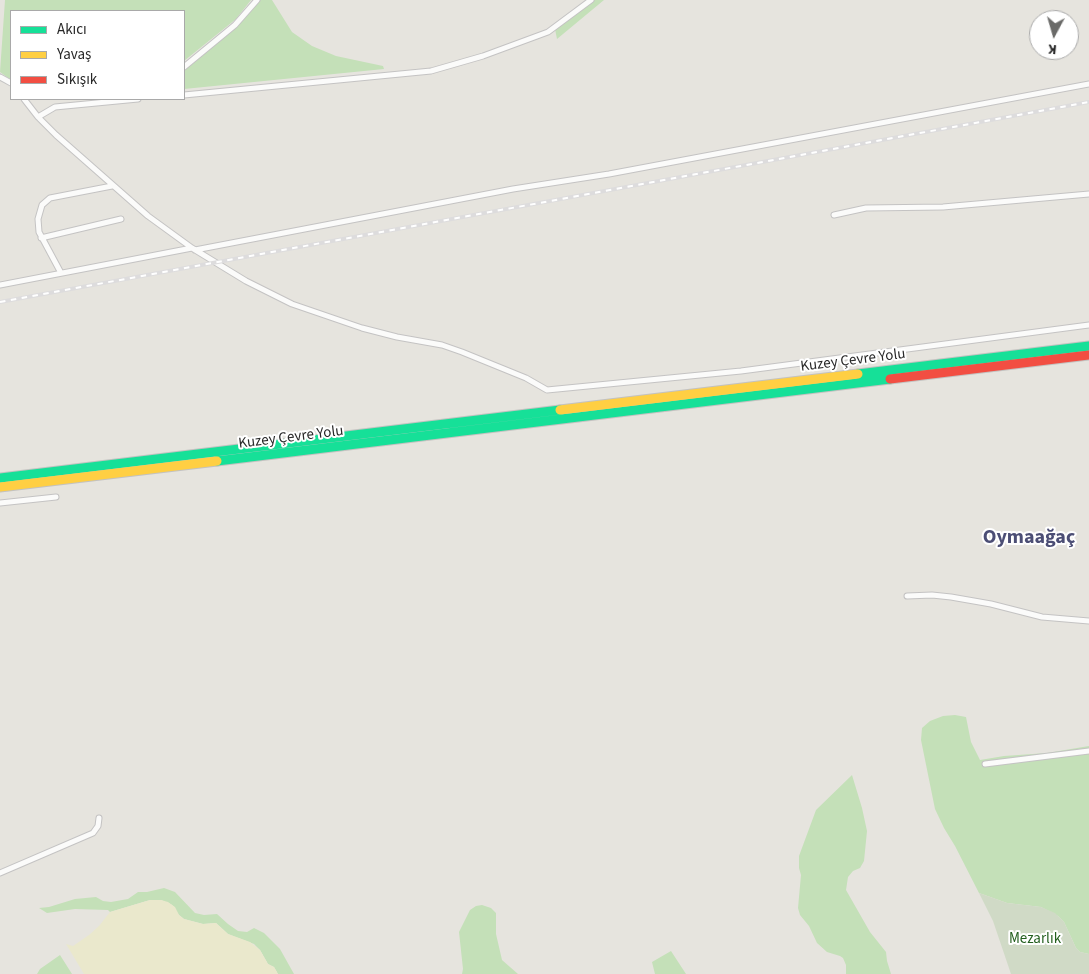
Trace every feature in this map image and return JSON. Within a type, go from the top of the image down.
[{"type":"highway","name":"Kuzey Çevre Yolu","points":[[620,408],[1089,346]]},
{"type":"highway","name":"Kuzey Çevre Yolu","points":[[620,408],[1089,354]]},
{"type":"highway","points":[[584,412],[620,408]]},
{"type":"highway","name":"Kuzey Çevre Yolu","points":[[0,478],[584,412]]},
{"type":"highway","name":"Kuzey Çevre Yolu","points":[[0,487],[584,412]]},
{"type":"street","points":[[185,67],[235,25],[257,0]]},
{"type":"street","points":[[185,94],[431,71],[483,56],[548,32],[591,0]]},
{"type":"street","points":[[0,285],[1089,84]]},
{"type":"street","points":[[25,100],[38,117],[112,186],[148,216],[193,249],[246,281],[292,304],[373,332],[431,343],[462,352],[526,378],[547,390],[750,369],[1089,325]]},
{"type":"street","points":[[38,117],[55,107],[126,100]]},
{"type":"street","points":[[61,273],[41,238],[38,220],[40,208],[50,198],[112,186]]},
{"type":"street","points":[[834,215],[875,208],[943,207],[1089,194]]},
{"type":"street","points":[[41,238],[121,219]]},
{"type":"street","points":[[0,503],[56,497]]},
{"type":"street","points":[[908,596],[932,595],[950,597],[991,604],[1042,617],[1089,621]]},
{"type":"street","points":[[985,764],[1089,752]]},
{"type":"street","points":[[0,873],[93,833],[98,826],[99,818]]},
{"type":"green space","points":[[5,0],[251,0],[236,19],[185,60],[185,10],[10,10],[10,79],[0,72]]},
{"type":"green space","points":[[258,0],[272,0],[292,32],[312,46],[336,56],[383,66],[384,69],[185,89],[185,66],[237,24]]},
{"type":"green space","points":[[592,0],[604,0],[557,39],[555,29]]},
{"type":"green space","points":[[955,715],[966,717],[971,742],[980,760],[1047,753],[1089,746],[1089,954],[1080,952],[1076,948],[1064,922],[1058,916],[1041,907],[1007,903],[979,893],[935,809],[921,740],[922,728],[930,721],[943,716]]},
{"type":"green space","points":[[852,775],[867,831],[864,861],[860,868],[853,871],[848,877],[846,890],[870,932],[886,952],[891,974],[846,974],[846,965],[843,958],[827,952],[817,943],[809,926],[800,915],[798,908],[801,875],[799,856],[816,810]]},
{"type":"green space","points":[[164,888],[175,892],[195,913],[204,915],[217,914],[238,931],[247,932],[254,928],[264,933],[280,949],[294,974],[278,974],[274,967],[268,964],[254,944],[228,934],[216,923],[203,924],[184,919],[172,905],[161,900],[150,900],[110,912],[108,910],[75,909],[47,913],[39,908],[75,899],[96,897],[103,901],[111,902],[128,899],[138,892]]},
{"type":"green space","name":"Mezarlık","points":[[979,893],[1007,903],[1041,907],[1055,913],[1064,922],[1076,948],[1080,952],[1089,954],[1089,974],[1011,974],[993,921]]},
{"type":"green space","points":[[482,905],[491,908],[496,913],[496,934],[502,960],[518,974],[462,974],[459,932],[470,910]]},
{"type":"green space","points":[[671,951],[686,974],[655,974],[652,962]]},
{"type":"green space","points":[[60,955],[72,974],[37,974],[40,969]]},
{"type":"sand","points":[[150,900],[168,902],[175,907],[179,915],[184,919],[203,924],[216,923],[228,934],[250,942],[260,950],[268,964],[274,967],[278,974],[84,974],[66,944],[73,946],[89,935],[110,912]]},
{"type":"railway","points":[[0,302],[1089,102]]},
{"type":"traffic: fast","points":[[858,374],[1089,346]]},
{"type":"traffic: fast","points":[[217,461],[890,379]]},
{"type":"traffic: fast","points":[[0,478],[560,410]]},
{"type":"traffic: slow","points":[[560,410],[858,374]]},
{"type":"traffic: slow","points":[[0,487],[217,461]]},
{"type":"traffic: jam","points":[[890,379],[1089,355]]},
{"type":"district","name":"Oymaağaç","points":[[1029,539]]}]
